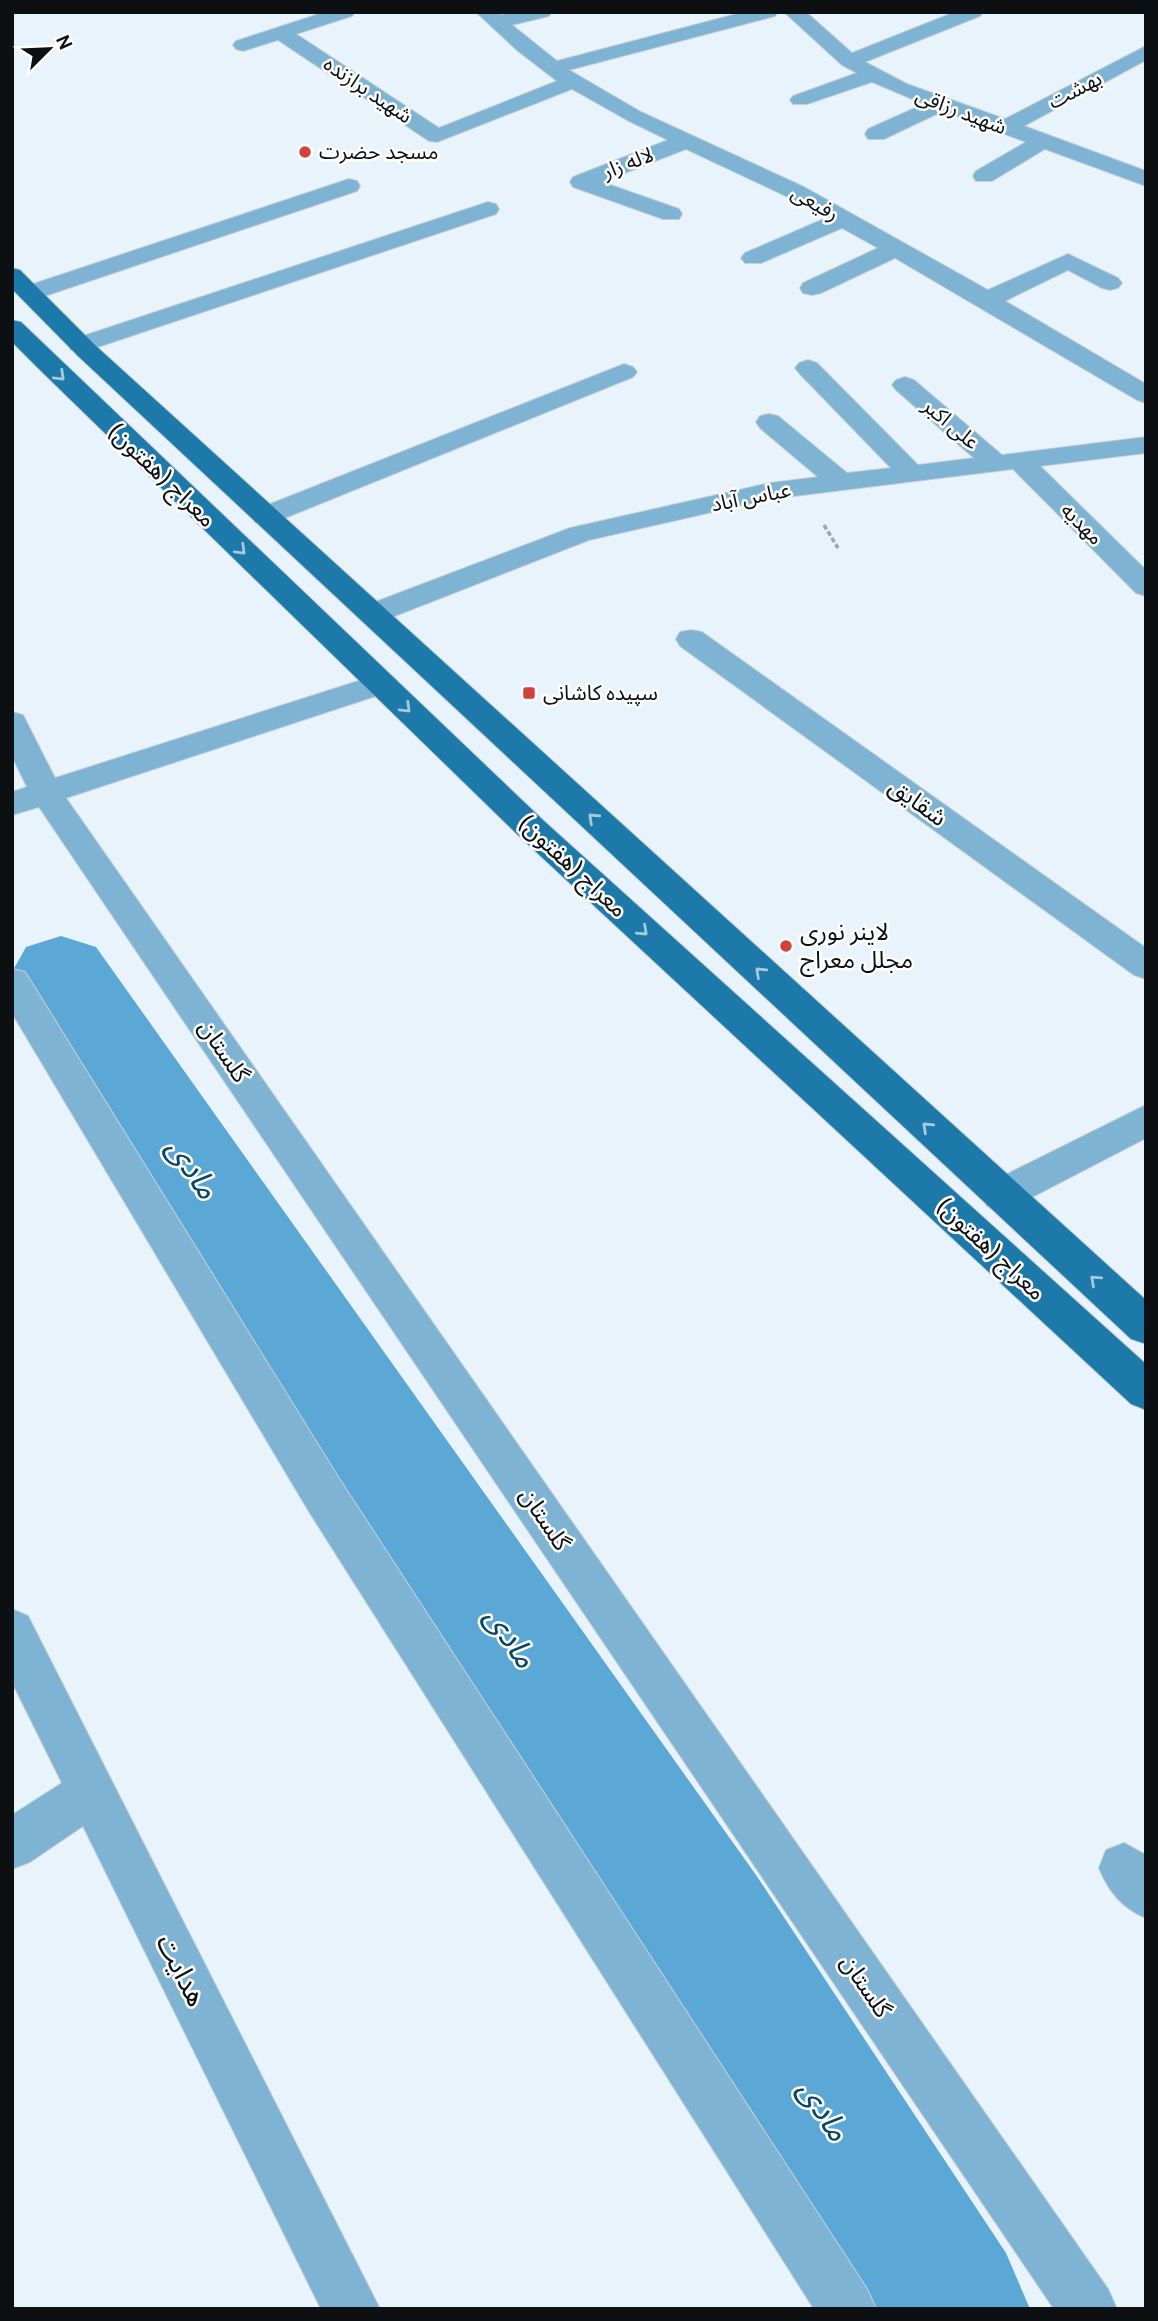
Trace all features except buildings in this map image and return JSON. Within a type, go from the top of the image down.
[{"type":"main road","name":"معراج (هفتون)","points":[[21,284],[80,345],[1146,1326]]},
{"type":"main road","name":"معراج (هفتون)","points":[[12,327],[532,829],[1146,1391]]},
{"type":"street","points":[[243,45],[345,12]]},
{"type":"street","points":[[492,17],[542,12]]},
{"type":"street","points":[[554,68],[768,12]]},
{"type":"street","name":"شهید رزاقی","points":[[794,12],[849,61],[900,88],[1146,179]]},
{"type":"street","points":[[849,61],[917,25],[973,12]]},
{"type":"street","name":"رفیعی","points":[[492,17],[525,47],[554,68],[634,116],[796,192],[987,300],[1146,396]]},
{"type":"street","name":"شهید برازنده","points":[[281,33],[437,136],[574,81]]},
{"type":"street","name":"بهشت","points":[[1005,128],[1146,52]]},
{"type":"street","points":[[800,100],[874,74]]},
{"type":"street","points":[[876,134],[942,104]]},
{"type":"street","name":"لاله زار","points":[[671,214],[581,181],[686,141]]},
{"type":"street","points":[[984,176],[1043,142]]},
{"type":"street","points":[[21,284],[349,186]]},
{"type":"street","points":[[80,345],[488,209]]},
{"type":"street","points":[[753,258],[844,219]]},
{"type":"street","points":[[812,288],[896,248]]},
{"type":"street","points":[[987,300],[1068,261],[1110,283]]},
{"type":"street","points":[[808,368],[911,474]]},
{"type":"street","points":[[265,516],[624,372]]},
{"type":"street","name":"علی اکبر","points":[[905,385],[1007,462]]},
{"type":"street","points":[[769,422],[842,482]]},
{"type":"street","name":"عباس آباد","points":[[372,614],[580,534],[770,491],[1146,445]]},
{"type":"street","name":"مهدیه","points":[[1007,462],[1146,587]]},
{"type":"street","name":"شقایق","points":[[691,639],[1146,966]]},
{"type":"street","points":[[29,799],[380,684]]},
{"type":"street","name":"گلستان","points":[[12,722],[29,799],[1088,2309]]},
{"type":"street","points":[[12,982],[332,1507],[847,2309]]},
{"type":"street","points":[[1001,1195],[1146,1120]]},
{"type":"street","name":"هدایت","points":[[12,1632],[351,2309]]},
{"type":"street","points":[[12,1843],[92,1792]]},
{"type":"waterway","name":"مادی","points":[[61,973],[706,1925],[950,2309]]},
{"type":"place","name":"مسجد حضرت","points":[[305,152]]},
{"type":"place","name":"سپیده کاشانی","points":[[529,693]]},
{"type":"place","name":"لاینر نوری مجلل معراج","points":[[786,946]]}]
